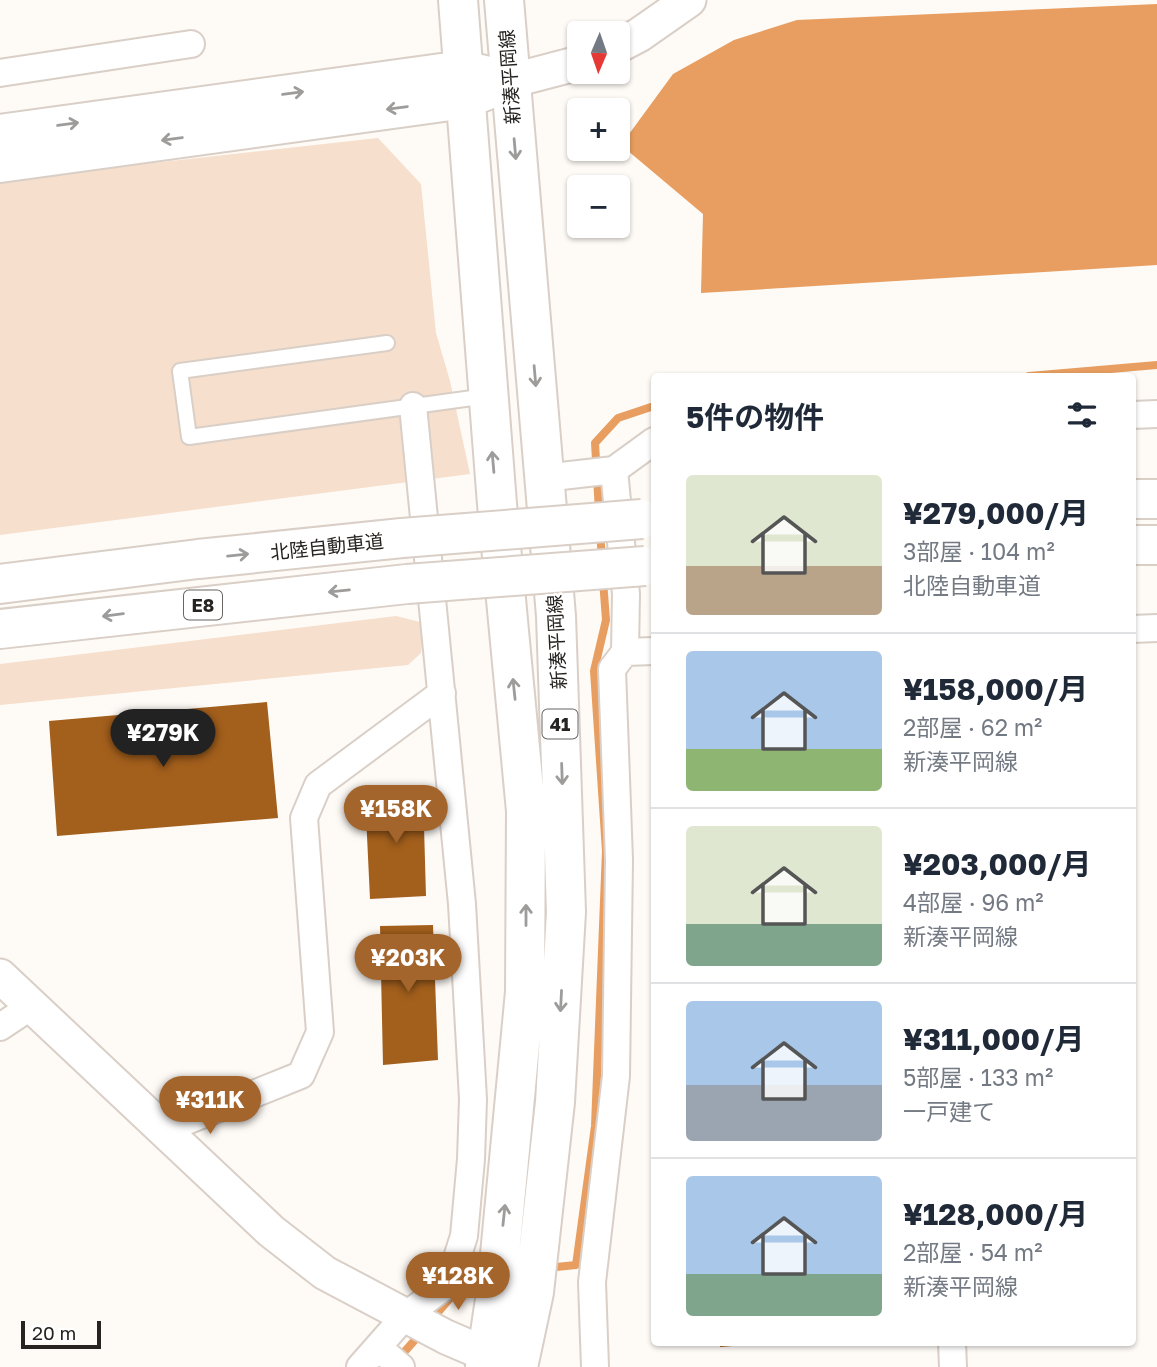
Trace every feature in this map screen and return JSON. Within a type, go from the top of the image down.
[{"type":"main road","name":"41","points":[[458,0],[488,396],[526,811],[526,992],[502,1364]]},
{"type":"main road","name":"新湊平岡線","points":[[502,1364],[534,1292],[552,1129],[566,912],[556,616],[503,0]]},
{"type":"main road","points":[[0,134],[510,81]]},
{"type":"main road","points":[[0,163],[464,85]]},
{"type":"main road","points":[[1136,499],[1157,499]]},
{"type":"main road","name":"北陸自動車道","points":[[0,584],[198,559],[402,538],[648,519]]},
{"type":"main road","points":[[1136,545],[1157,545]]},
{"type":"main road","points":[[0,571],[116,558],[198,559]]},
{"type":"main road","name":"E8","points":[[0,629],[407,584],[650,565]]},
{"type":"street","points":[[630,40],[689,0]]},
{"type":"street","points":[[0,74],[191,44]]},
{"type":"street","points":[[510,81],[567,67]]},
{"type":"street","points":[[360,1367],[388,1356],[405,1316],[449,1283],[464,1236],[471,1159],[473,1099],[462,904],[413,406]]},
{"type":"street","points":[[1136,415],[1157,414]]},
{"type":"street","points":[[544,478],[614,470],[651,443]]},
{"type":"street","points":[[595,1367],[592,1282],[616,1076],[619,860],[612,670],[625,652],[626,594],[614,470]]},
{"type":"street","points":[[1136,629],[1157,628]]},
{"type":"street","points":[[625,652],[651,651]]},
{"type":"street","points":[[164,1130],[300,1075],[320,1032],[304,818],[318,785],[442,693]]},
{"type":"street","points":[[0,976],[271,1231],[326,1273],[502,1364]]},
{"type":"street","points":[[0,1027],[33,1005]]},
{"type":"street","points":[[952,1346],[953,1367]]},
{"type":"lane","points":[[387,343],[180,371],[189,437],[488,396]]},
{"type":"shaded area","points":[[1157,4],[1157,265],[701,293],[703,214],[630,153],[630,133],[673,74],[734,40],[797,20]]},
{"type":"shaded area","points":[[378,138],[421,184],[436,333],[450,381],[470,474],[0,535],[0,180]]},
{"type":"shaded area","points":[[396,616],[424,623],[421,653],[408,665],[0,705],[0,664]]},
{"type":"building","points":[[267,702],[278,818],[57,836],[49,721]]},
{"type":"building","points":[[423,792],[426,896],[370,899],[365,794]]},
{"type":"building","points":[[433,925],[438,1060],[383,1065],[380,926]]},
{"type":"waterway","points":[[1064,373],[1157,365]]},
{"type":"waterway","points":[[599,511],[595,443],[618,418],[651,407]]},
{"type":"waterway","points":[[600,531],[602,560]]},
{"type":"waterway","points":[[546,1268],[576,1265],[595,1126],[606,851],[594,671],[606,620],[603,580]]},
{"type":"waterway","points":[[430,1322],[468,1277],[488,1275]]},
{"type":"waterway","points":[[398,1359],[422,1332]]}]
